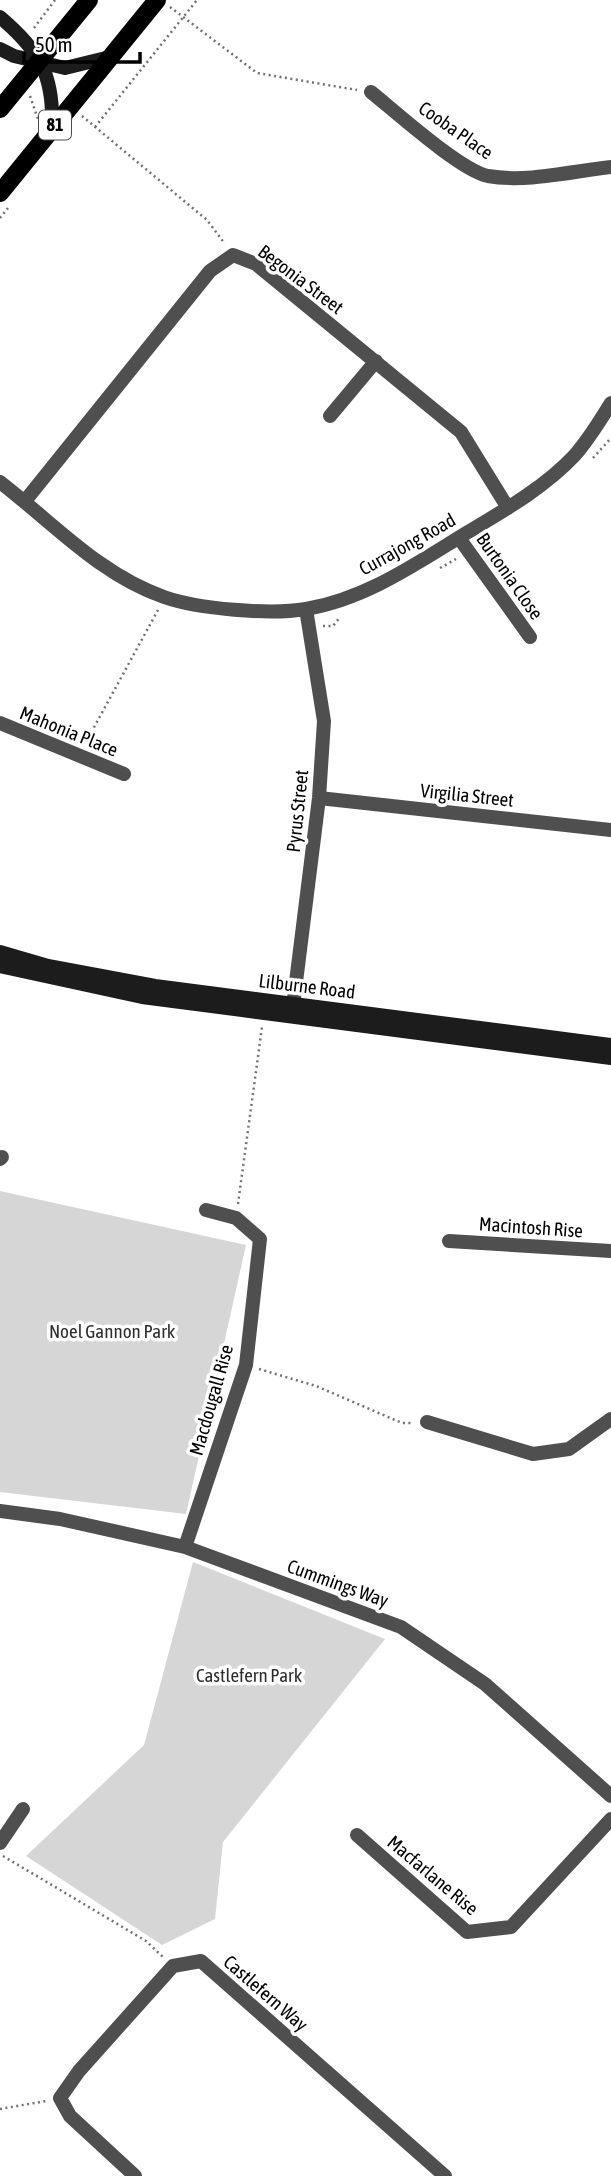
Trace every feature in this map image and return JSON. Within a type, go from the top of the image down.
[{"type":"main road","points":[[0,109],[89,0]]},
{"type":"main road","name":"81","points":[[0,193],[157,0]]},
{"type":"street","points":[[0,17],[26,39],[49,80],[52,128]]},
{"type":"street","points":[[0,50],[65,68],[110,57]]},
{"type":"street","name":"Cooba Place","points":[[371,92],[464,164],[487,176],[519,177],[611,167]]},
{"type":"street","name":"Begonia Street","points":[[25,501],[210,271],[233,255],[256,264],[461,432],[508,508]]},
{"type":"street","points":[[330,416],[376,361]]},
{"type":"street","name":"Currajong Road","points":[[0,482],[76,545],[121,577],[165,597],[239,609],[306,609],[387,581],[508,508],[574,456],[611,403]]},
{"type":"street","name":"Burtonia Close","points":[[459,538],[530,637]]},
{"type":"street","name":"Pyrus Street","points":[[292,1011],[319,799],[324,721],[306,609]]},
{"type":"street","name":"Mahonia Place","points":[[0,723],[124,774]]},
{"type":"street","name":"Virgilia Street","points":[[319,799],[611,830]]},
{"type":"street","name":"Lilburne Road","points":[[0,952],[48,966],[292,1011],[611,1058]]},
{"type":"street","name":"Lilburne Road","points":[[0,965],[142,997],[611,1045]]},
{"type":"street","points":[[206,1210],[236,1218]]},
{"type":"street","name":"Macdougall Rise","points":[[185,1547],[246,1365],[260,1239],[236,1218]]},
{"type":"street","name":"Macintosh Rise","points":[[449,1241],[611,1251]]},
{"type":"street","points":[[427,1422],[533,1454],[569,1449],[611,1419]]},
{"type":"street","name":"Cummings Way","points":[[0,1511],[60,1519],[185,1547],[401,1627],[485,1685],[611,1796]]},
{"type":"street","points":[[0,1843],[23,1809]]},
{"type":"street","name":"Macfarlane Rise","points":[[356,1835],[467,1932],[512,1927],[611,1819]]},
{"type":"street","name":"Castlefern Way","points":[[173,1966],[201,1961],[445,2176]]},
{"type":"street","points":[[135,2176],[70,2116],[60,2098],[79,2071],[173,1966]]},
{"type":"path","points":[[26,39],[55,0]]},
{"type":"path","points":[[162,0],[257,73],[371,92]]},
{"type":"path","points":[[197,0],[95,127],[207,220],[233,255]]},
{"type":"path","points":[[22,82],[28,90],[36,117],[52,128]]},
{"type":"path","points":[[590,462],[611,438]]},
{"type":"path","points":[[433,572],[469,551]]},
{"type":"path","points":[[78,756],[160,606],[167,609]]},
{"type":"path","points":[[309,628],[332,626],[344,613]]},
{"type":"path","points":[[236,1218],[262,1026]]},
{"type":"path","points":[[246,1365],[316,1386],[402,1423],[427,1422]]},
{"type":"path","points":[[0,1854],[146,1941],[173,1966]]},
{"type":"path","points":[[0,2109],[60,2098]]},
{"type":"green space","name":"Noel Gannon Park","points":[[0,1191],[246,1245],[186,1514],[0,1492]]},
{"type":"green space","name":"Castlefern Park","points":[[193,1562],[385,1639],[223,1842],[215,1919],[162,1945],[26,1856],[144,1745]]}]
